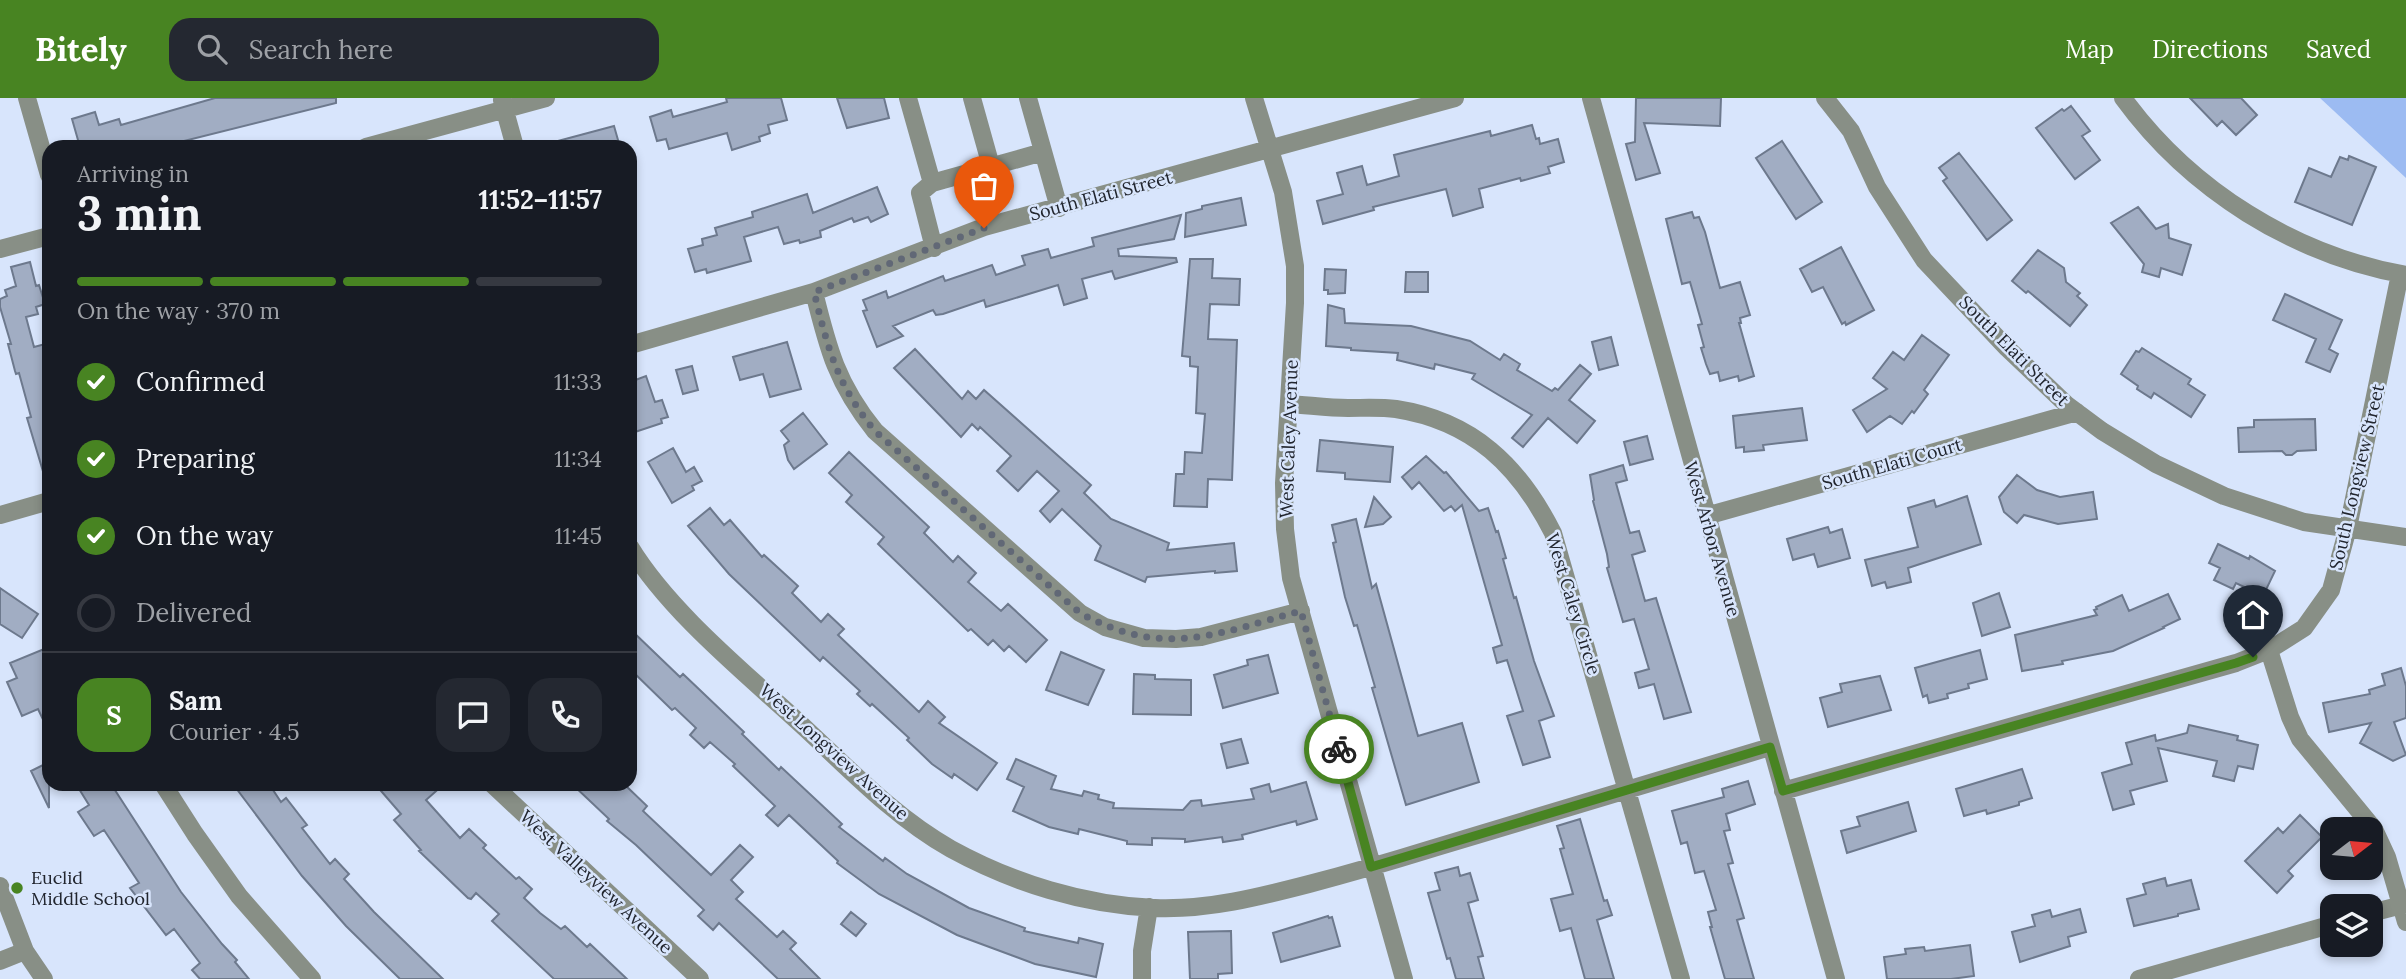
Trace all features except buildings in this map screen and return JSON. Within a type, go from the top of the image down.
[{"type":"street","points":[[27,98],[42,150]]},
{"type":"street","points":[[388,140],[503,104],[546,98]]},
{"type":"street","points":[[908,98],[932,183]]},
{"type":"street","points":[[972,98],[991,166]]},
{"type":"street","points":[[1028,98],[1059,208]]},
{"type":"street","name":"West Caley Avenue","points":[[1254,98],[1283,192],[1295,265],[1284,483],[1285,529],[1291,578],[1404,979]]},
{"type":"street","name":"South Elati Street","points":[[637,343],[814,292],[984,228],[1455,98]]},
{"type":"street","name":"West Arbor Avenue","points":[[1591,98],[1836,979]]},
{"type":"street","name":"South Elati Street","points":[[1825,98],[1851,131],[1877,187],[1924,260],[2043,384],[2102,431],[2156,464],[2224,496],[2304,522],[2406,537]]},
{"type":"street","points":[[2123,98],[2181,164],[2233,205],[2290,238],[2334,256],[2403,275]]},
{"type":"street","points":[[503,104],[514,140]]},
{"type":"street","points":[[934,248],[920,193],[932,183],[1043,152]]},
{"type":"street","points":[[0,249],[42,238]]},
{"type":"street","name":"South Longview Street","points":[[1783,791],[2236,663],[2269,650],[2304,628],[2331,590],[2348,528],[2403,275]]},
{"type":"street","points":[[814,292],[839,378],[857,409],[875,431],[1080,613],[1124,634],[1176,639],[1201,637],[1301,611]]},
{"type":"street","name":"West Caley Circle","points":[[1289,404],[1394,409],[1415,413],[1463,431],[1500,457],[1530,491],[1553,533],[1681,979]]},
{"type":"street","name":"South Elati Court","points":[[1706,516],[2077,412]]},
{"type":"street","points":[[0,515],[42,504]]},
{"type":"street","name":"West Longview Avenue","points":[[637,558],[683,614],[885,803],[952,849],[1010,877],[1097,902],[1149,908],[1193,907],[1251,899],[1371,867],[1770,747]]},
{"type":"street","points":[[2269,650],[2290,717],[2300,738],[2374,829],[2387,857],[2404,911],[2383,912]]},
{"type":"street","points":[[167,791],[239,896],[312,979]]},
{"type":"street","name":"West Valleyview Avenue","points":[[499,791],[700,979]]},
{"type":"street","points":[[0,886],[25,951],[44,979]]},
{"type":"street","points":[[1142,979],[1143,939],[1149,908]]},
{"type":"street","points":[[2139,979],[2320,928]]},
{"type":"street","points":[[0,961],[25,951]]},
{"type":"shaded area","points":[[2320,98],[2406,98],[2406,178]]},
{"type":"way so far","points":[[984,228],[814,292],[829,351],[839,378],[857,409],[875,431],[1080,613],[1105,627],[1124,634],[1158,640],[1201,637],[1301,611],[1339,749]]},
{"type":"place","name":"Euclid Middle School","points":[[17,888]]},
{"type":"route","points":[[1339,749],[1371,867],[1770,747],[1783,791],[2253,657]]}]
